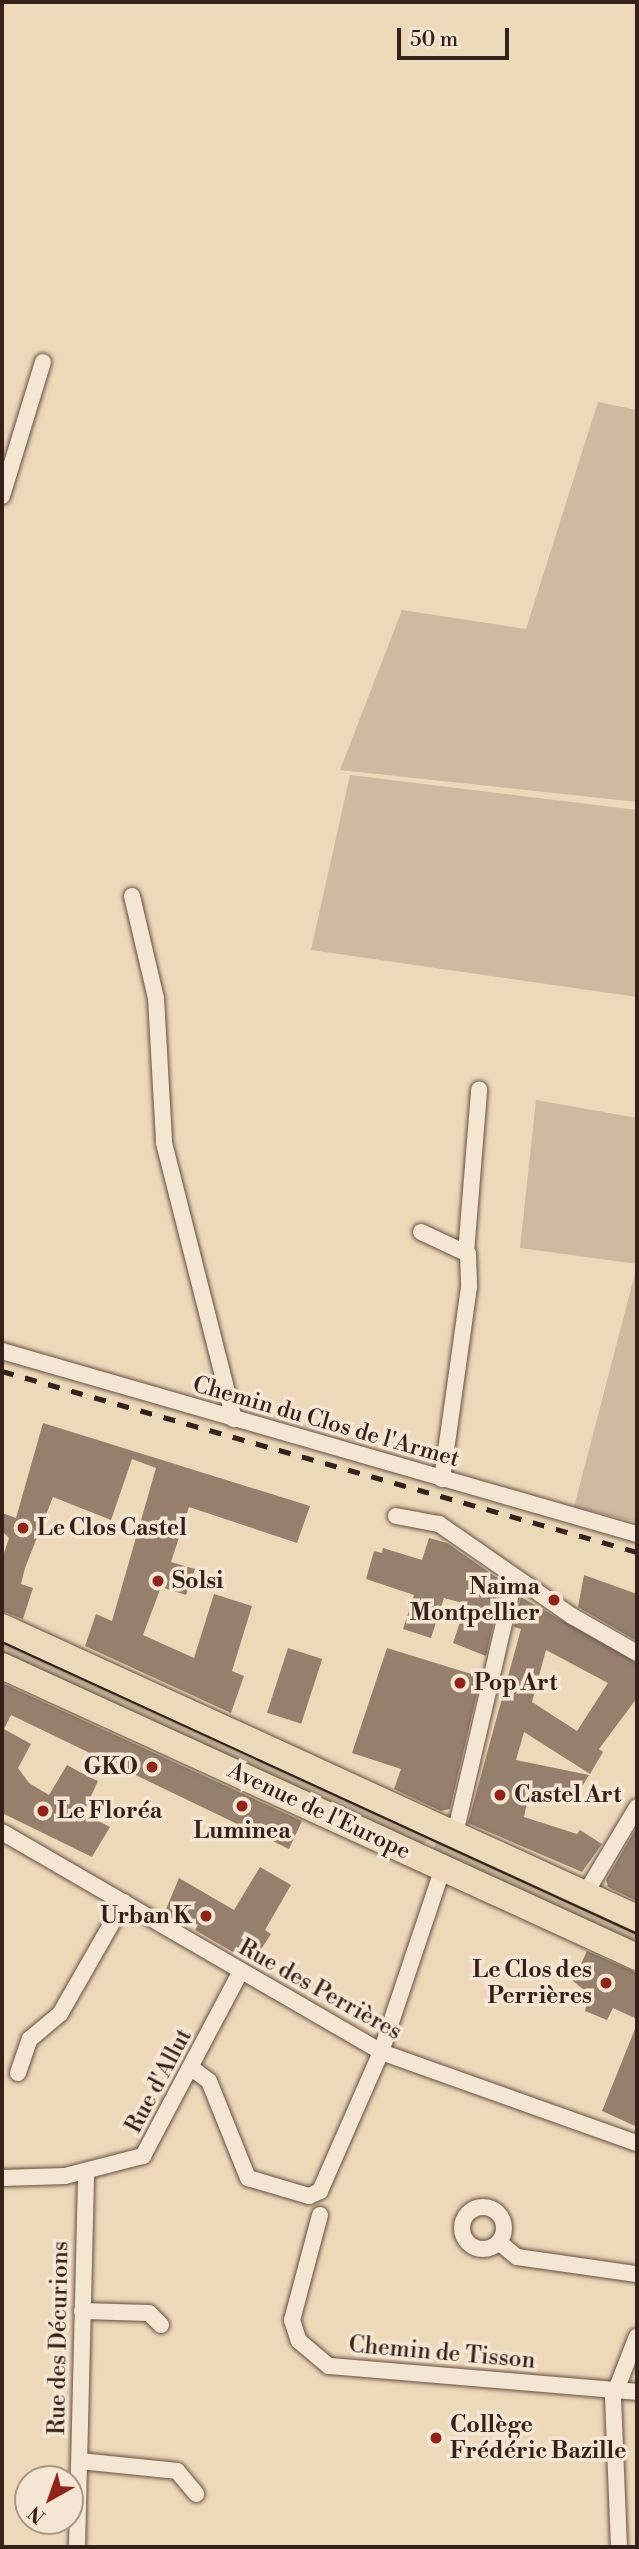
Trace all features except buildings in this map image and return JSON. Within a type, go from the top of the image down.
[{"type":"main road","name":"Avenue de l'Europe","points":[[2,1627],[637,1918]]},
{"type":"main road","name":"Avenue de l'Europe","points":[[2,1666],[637,1957]]},
{"type":"street","points":[[2,496],[43,362]]},
{"type":"street","points":[[132,896],[156,998],[164,1143],[233,1413]]},
{"type":"street","points":[[443,1475],[469,1287],[466,1253],[479,1090]]},
{"type":"street","points":[[421,1232],[466,1253]]},
{"type":"street","name":"Chemin du Clos de l'Armet","points":[[2,1351],[233,1413],[637,1534]]},
{"type":"street","points":[[396,1516],[439,1524],[515,1577],[637,1653]]},
{"type":"street","points":[[454,1834],[515,1577]]},
{"type":"street","points":[[585,1894],[637,1807]]},
{"type":"street","name":"Rue des Perrières","points":[[2,1832],[240,1973],[381,2052],[637,2143]]},
{"type":"street","points":[[192,2069],[209,2081],[248,2178],[313,2196],[326,2183],[381,2052],[443,1868]]},
{"type":"street","points":[[18,2073],[30,2039],[60,2014],[124,1902]]},
{"type":"street","name":"Rue d'Allut","points":[[2,2178],[86,2171],[143,2156],[192,2069],[240,1973]]},
{"type":"street","name":"Rue des Décurions","points":[[76,2547],[86,2171]]},
{"type":"street","name":"Chemin de Tisson","points":[[320,2215],[292,2320],[299,2341],[313,2357],[329,2366],[637,2392]]},
{"type":"street","points":[[499,2242],[517,2257],[637,2274]]},
{"type":"street","points":[[82,2311],[149,2313],[161,2325]]},
{"type":"street","points":[[619,2547],[615,2391],[637,2336]]},
{"type":"street","points":[[80,2461],[177,2471],[195,2494]]},
{"type":"shaded area","points":[[598,402],[637,410],[637,802],[340,770],[402,610],[526,629]]},
{"type":"shaded area","points":[[350,775],[637,810],[637,997],[311,950]]},
{"type":"shaded area","points":[[536,1100],[637,1118],[637,1264],[520,1248]]},
{"type":"shaded area","points":[[637,1266],[637,1522],[574,1507]]},
{"type":"shaded area","points":[[2,1631],[431,1831],[418,1857],[2,1663]]},
{"type":"shaded area","points":[[441,1832],[637,1923],[637,1952],[432,1852]]},
{"type":"tram line","points":[[2,1642],[637,1934]]},
{"type":"railway","points":[[2,1371],[637,1552]]},
{"type":"place","name":"Le Clos Castel","points":[[23,1528]]},
{"type":"place","name":"Solsi","points":[[158,1581]]},
{"type":"place","name":"Naima Montpellier","points":[[554,1600]]},
{"type":"place","name":"Pop Art","points":[[460,1683]]},
{"type":"place","name":"GKO","points":[[152,1767]]},
{"type":"place","name":"Castel Art","points":[[500,1795]]},
{"type":"place","name":"Luminea","points":[[242,1806]]},
{"type":"place","name":"Le Floréa","points":[[43,1811]]},
{"type":"place","name":"Urban K","points":[[206,1916]]},
{"type":"place","name":"Le Clos des Perrières","points":[[606,1983]]},
{"type":"place","name":"Collège Frédéric Bazille","points":[[436,2438]]}]
